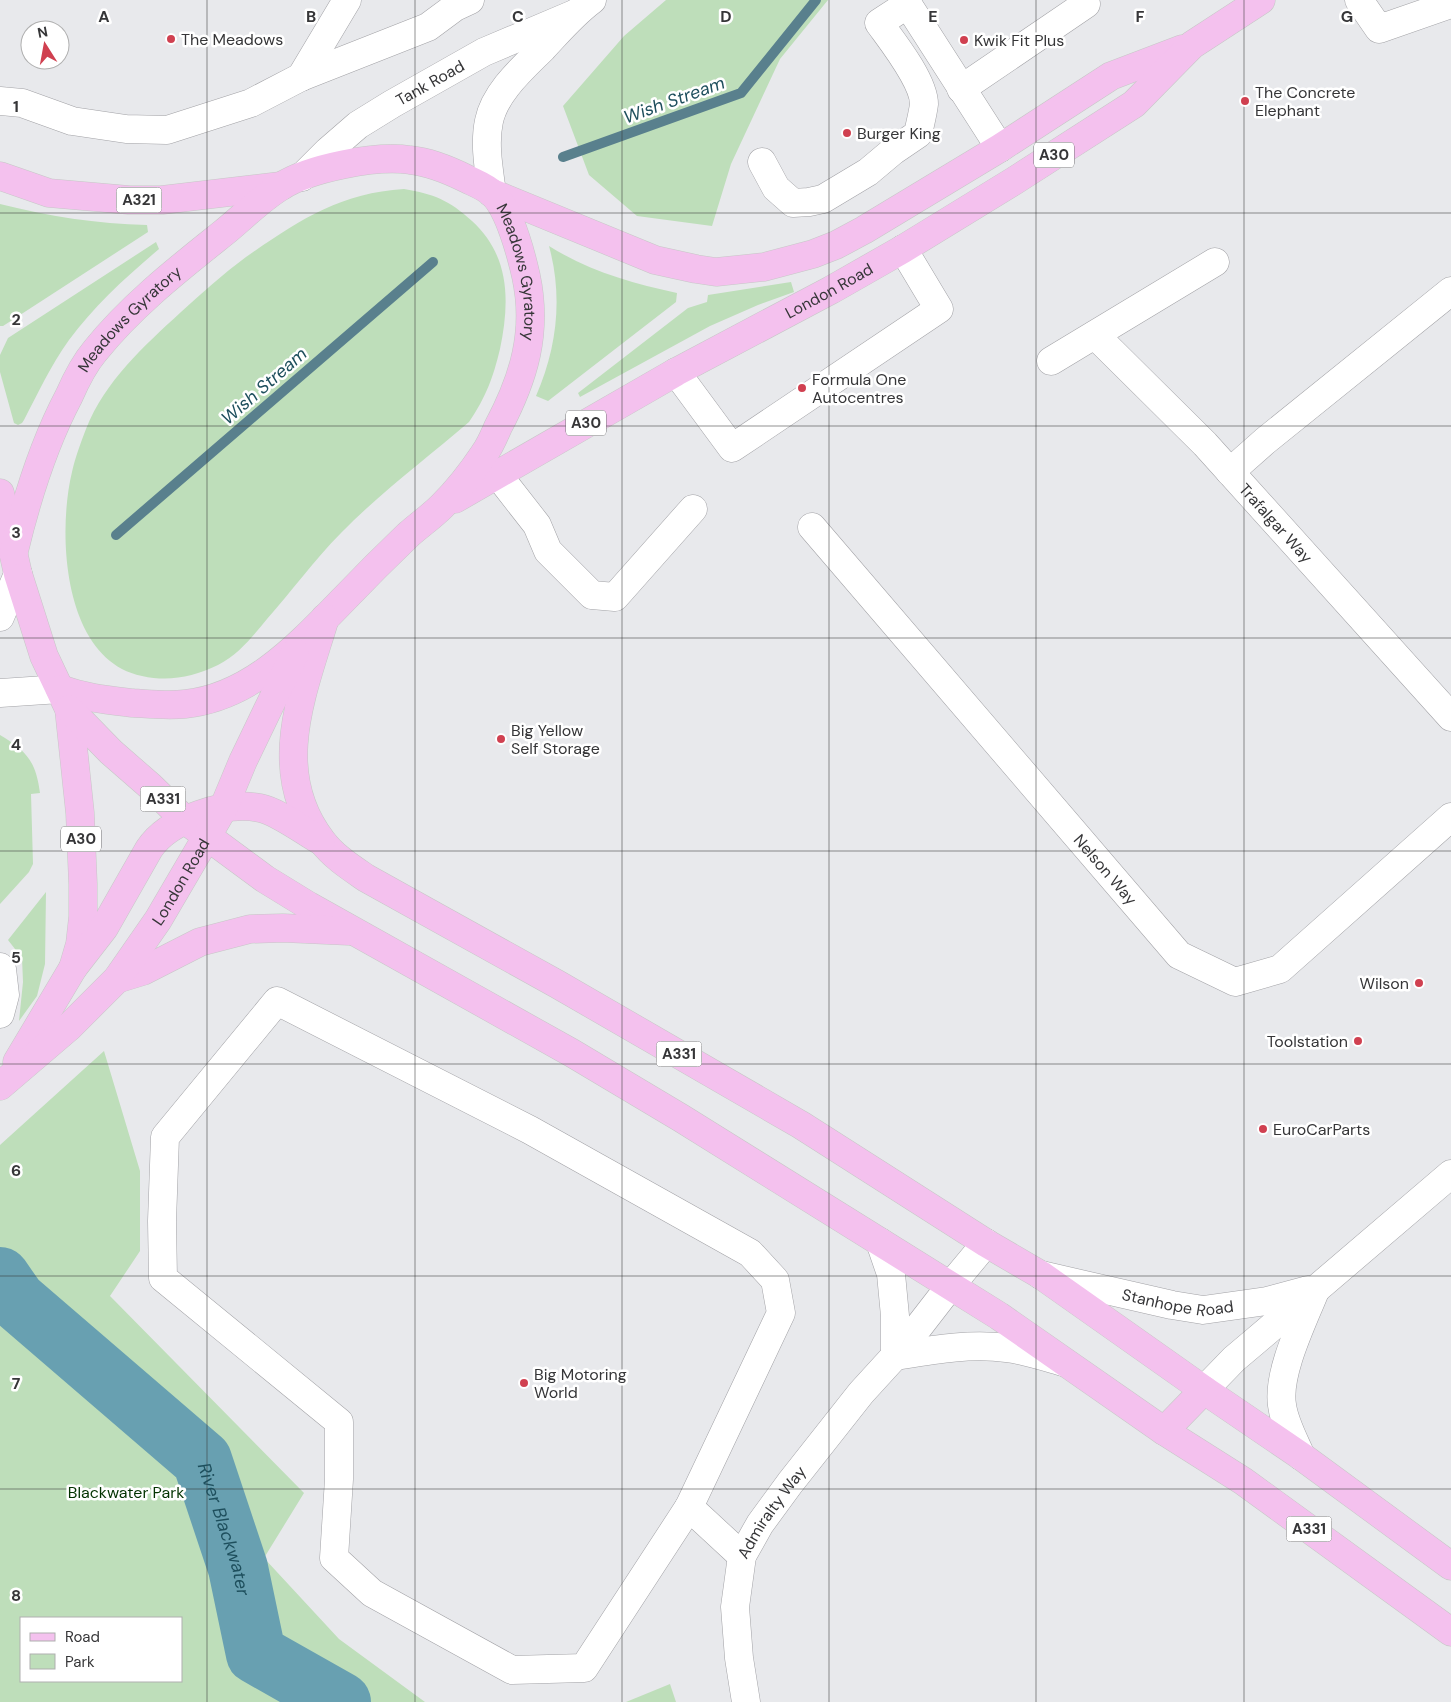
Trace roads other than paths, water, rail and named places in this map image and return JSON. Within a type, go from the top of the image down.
[{"type":"main road","name":"London Road","points":[[492,193],[655,260],[716,272],[737,271],[788,262],[836,245],[864,230],[1000,148],[1111,76],[1192,45],[1261,0]]},
{"type":"main road","name":"London Road","points":[[443,505],[676,372],[831,290],[903,249],[1134,104],[1192,45]]},
{"type":"main road","name":"Meadows Gyratory","points":[[16,562],[24,509],[51,433],[80,374],[94,352],[132,310],[159,286],[292,181],[338,166],[381,160],[414,160],[440,167],[492,193],[500,202],[509,221],[523,262],[530,306],[527,351],[518,386],[485,452],[443,505],[396,546],[299,645],[267,671],[228,694],[189,704],[172,705],[110,701],[83,697],[64,699]]},
{"type":"main road","name":"A321","points":[[0,176],[48,192],[129,200],[162,200],[292,181]]},
{"type":"main road","points":[[0,493],[16,562],[44,656],[64,699]]},
{"type":"main road","name":"A331","points":[[325,618],[296,720],[292,757],[297,790],[303,809],[322,842],[340,860],[366,878],[557,984],[801,1125],[986,1243],[1041,1274],[1204,1390],[1301,1456],[1451,1566]]},
{"type":"main road","name":"London Road","points":[[3,1083],[69,1027],[117,979],[158,920],[223,809],[243,761],[299,645]]},
{"type":"main road","name":"A331","points":[[64,699],[111,752],[185,820],[207,838],[287,892],[572,1053],[951,1285],[999,1316],[1164,1431],[1243,1482],[1451,1632]]},
{"type":"main road","name":"A30","points":[[64,699],[80,813],[83,884],[83,917],[80,944],[73,968]]},
{"type":"main road","points":[[73,968],[104,928],[155,839],[167,829],[185,820],[223,809],[260,808],[322,842]]},
{"type":"main road","points":[[117,979],[143,971],[200,942],[250,929],[283,928],[355,931]]},
{"type":"main road","name":"London Road","points":[[3,1083],[73,968]]},
{"type":"main road","points":[[1164,1431],[1204,1390]]},
{"type":"street","points":[[301,77],[347,0]]},
{"type":"street","points":[[1359,0],[1379,29],[1451,4]]},
{"type":"street","points":[[0,101],[22,103],[72,121],[126,129],[167,130],[252,103],[301,77],[428,27],[456,2]]},
{"type":"street","points":[[762,162],[776,188],[793,203],[809,202],[824,199],[868,172],[893,151],[918,134],[924,104],[922,90],[898,49],[879,23],[907,2],[1000,148]]},
{"type":"street","points":[[961,89],[1086,4]]},
{"type":"street","name":"Tank Road","points":[[292,181],[358,125],[392,104],[484,52],[583,7]]},
{"type":"street","name":"Tank Road","points":[[492,193],[487,130],[493,109],[504,91],[521,71],[583,7]]},
{"type":"street","points":[[676,372],[732,448],[939,309],[903,249]]},
{"type":"street","points":[[1051,361],[1215,262]]},
{"type":"street","points":[[1230,472],[1265,441],[1451,292]]},
{"type":"street","name":"Trafalgar Way","points":[[1094,335],[1205,444],[1451,717]]},
{"type":"street","points":[[498,475],[537,525],[548,550],[592,595],[615,598],[693,510]]},
{"type":"street","name":"Nelson Way","points":[[812,527],[1179,955],[1236,982],[1280,969],[1451,817]]},
{"type":"street","points":[[0,617],[16,562]]},
{"type":"street","points":[[0,693],[64,699]]},
{"type":"street","points":[[0,967],[2,969],[5,996],[0,1014]]},
{"type":"street","points":[[277,1001],[539,1135],[750,1253],[775,1280],[781,1313],[689,1507],[584,1668],[512,1670],[372,1593],[334,1558],[340,1479],[339,1422],[163,1278],[162,1221],[165,1137],[277,1001]]},
{"type":"street","name":"Stanhope Road","points":[[1204,1390],[1234,1359],[1316,1287],[1451,1174]]},
{"type":"street","points":[[880,1242],[891,1274],[895,1316],[895,1356],[963,1346],[990,1346],[1009,1348],[1063,1362]]},
{"type":"street","name":"Admiralty Way","points":[[746,1702],[739,1658],[736,1607],[742,1556],[760,1524],[860,1393],[895,1356],[986,1243]]},
{"type":"street","name":"Stanhope Road","points":[[1041,1274],[1172,1305],[1203,1310],[1267,1301],[1316,1287]]},
{"type":"street","name":"Stanhope Road","points":[[1301,1456],[1287,1424],[1282,1405],[1281,1388],[1288,1359],[1316,1287]]},
{"type":"street","points":[[689,1507],[742,1556]]},
{"type":"waterway","name":"Wish Stream","points":[[563,157],[741,93],[816,0]]},
{"type":"waterway","name":"Wish Stream","points":[[116,535],[433,262]]},
{"type":"waterway","name":"River Blackwater","points":[[0,1277],[16,1300],[202,1460],[238,1568],[256,1654],[341,1702]]},
{"type":"place","name":"The Meadows","points":[[171,39]]},
{"type":"place","name":"Kwik Fit Plus","points":[[964,40]]},
{"type":"place","name":"The Concrete Elephant","points":[[1245,101]]},
{"type":"place","name":"Burger King","points":[[847,133]]},
{"type":"place","name":"Formula One Autocentres","points":[[802,388]]},
{"type":"place","name":"Big Yellow Self Storage","points":[[501,739]]},
{"type":"place","name":"Wilson","points":[[1419,983]]},
{"type":"place","name":"Toolstation","points":[[1358,1041]]},
{"type":"place","name":"EuroCarParts","points":[[1263,1129]]},
{"type":"place","name":"Big Motoring World","points":[[524,1383]]},
{"type":"park label","name":"Blackwater Park","points":[[126,1492]]}]
